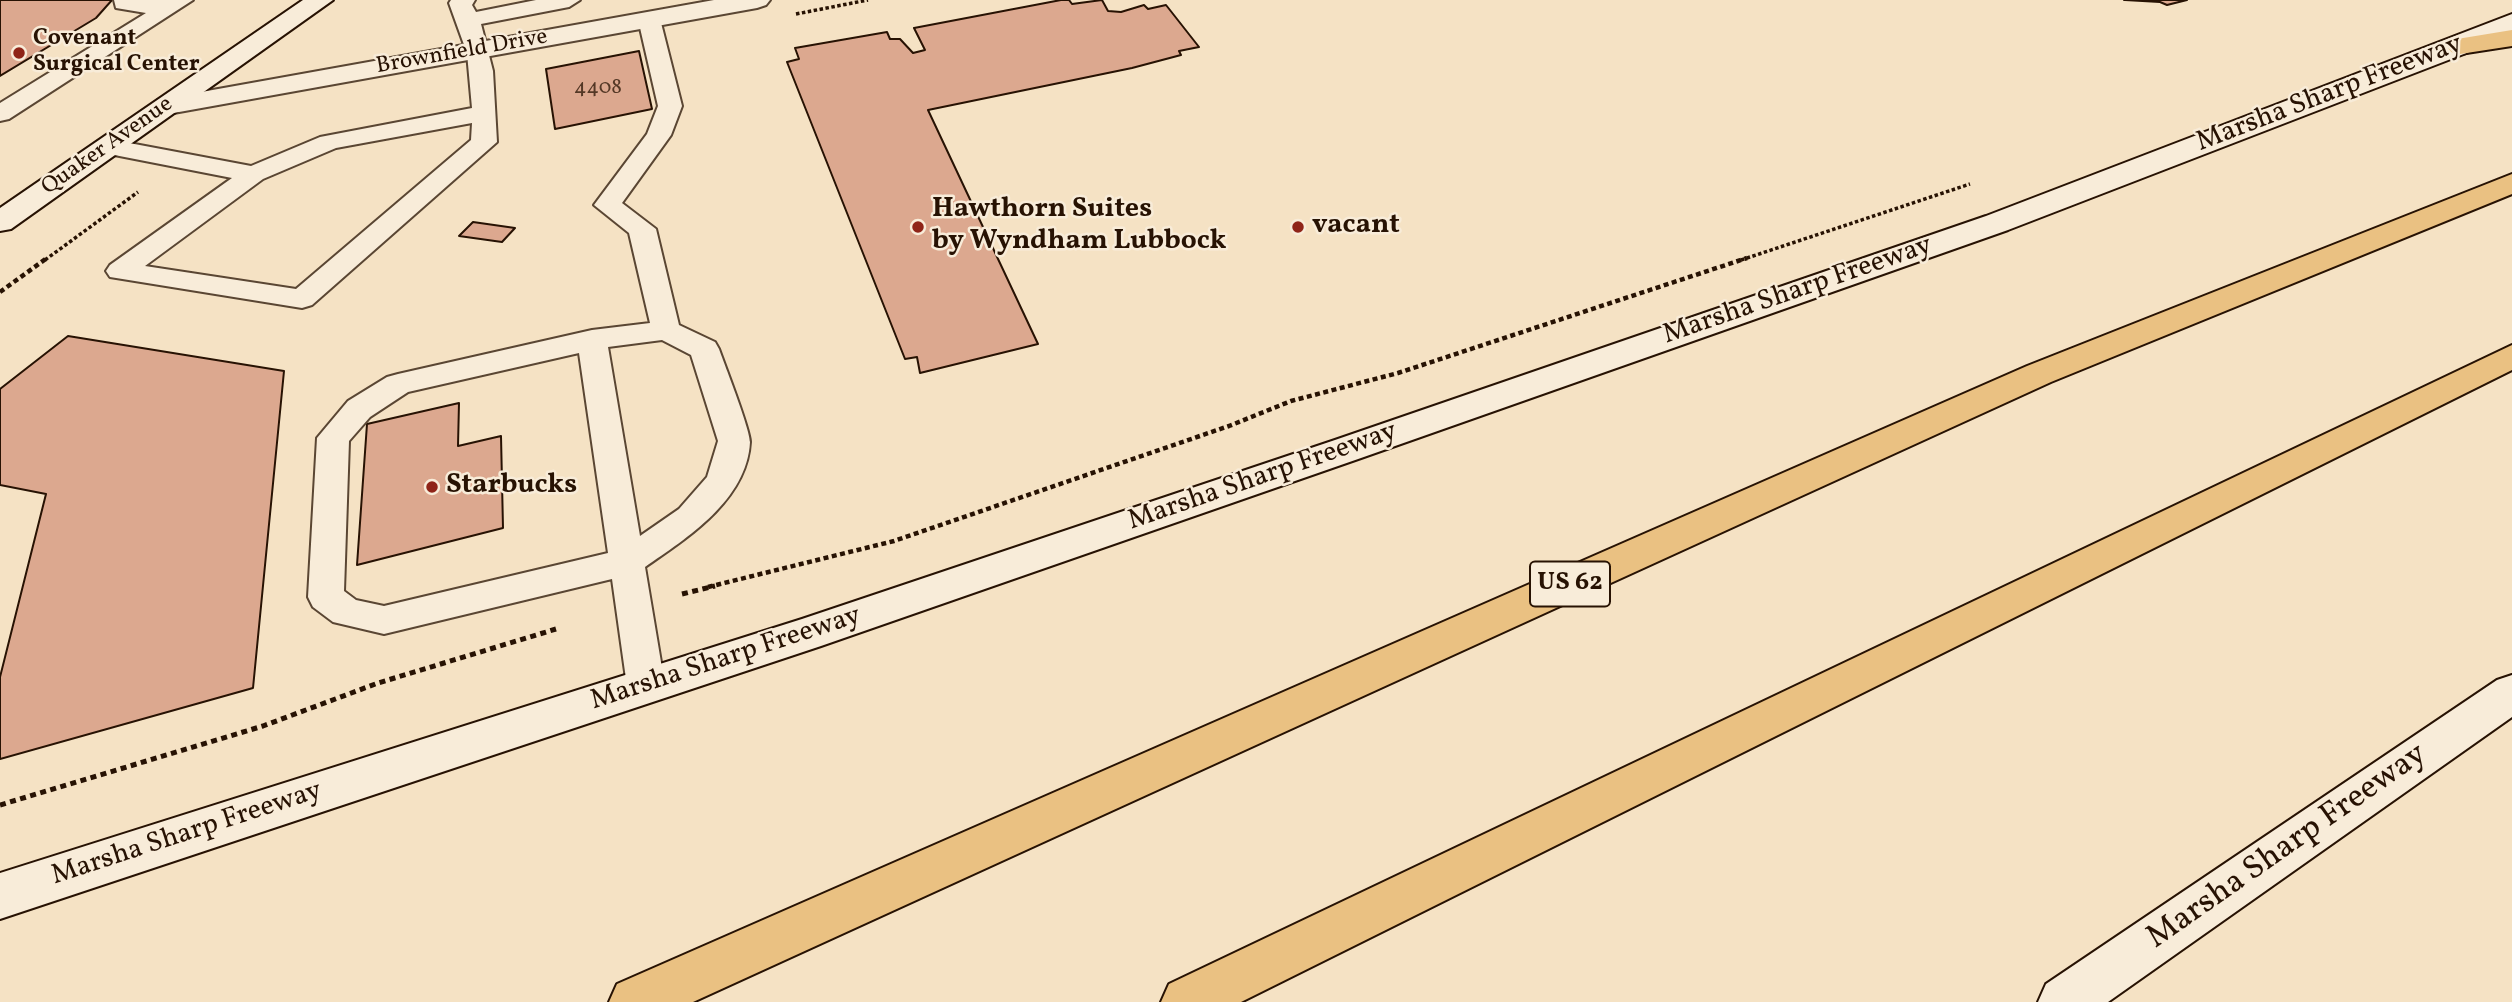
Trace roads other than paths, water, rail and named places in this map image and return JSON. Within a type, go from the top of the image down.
[{"type":"highway","points":[[2460,46],[2512,38]]},
{"type":"highway","name":"US 62","points":[[635,1002],[2039,374],[2512,183]]},
{"type":"highway","points":[[1187,1002],[2512,356]]},
{"type":"main road","name":"Quaker Avenue","points":[[0,222],[320,0]]},
{"type":"main road","name":"Brownfield Drive","points":[[167,106],[757,0]]},
{"type":"main road","name":"Marsha Sharp Freeway","points":[[0,896],[912,598],[1997,223],[2460,46],[2512,22]]},
{"type":"main road","name":"Marsha Sharp Freeway","points":[[2064,1002],[2512,693]]},
{"type":"lane","points":[[125,0],[124,3],[175,5]]},
{"type":"lane","points":[[484,113],[329,142],[254,174],[120,271],[302,299],[484,142],[484,113],[479,49],[467,10],[569,0]]},
{"type":"lane","points":[[0,114],[175,5]]},
{"type":"lane","points":[[649,19],[670,106],[659,135],[607,205],[642,229],[667,330]]},
{"type":"lane","points":[[108,147],[254,174]]},
{"type":"lane","points":[[667,330],[704,349],[734,441],[722,481],[691,519],[626,562],[384,620],[346,612],[326,597],[333,439],[359,409],[398,384],[592,340],[667,330]]},
{"type":"lane","points":[[592,340],[646,686]]},
{"type":"place","name":"Covenant Surgical Center","points":[[19,53]]},
{"type":"place","name":"Hawthorn Suites by Wyndham Lubbock","points":[[918,227]]},
{"type":"place","name":"vacant","points":[[1298,227]]},
{"type":"place","name":"Starbucks","points":[[432,487]]}]
